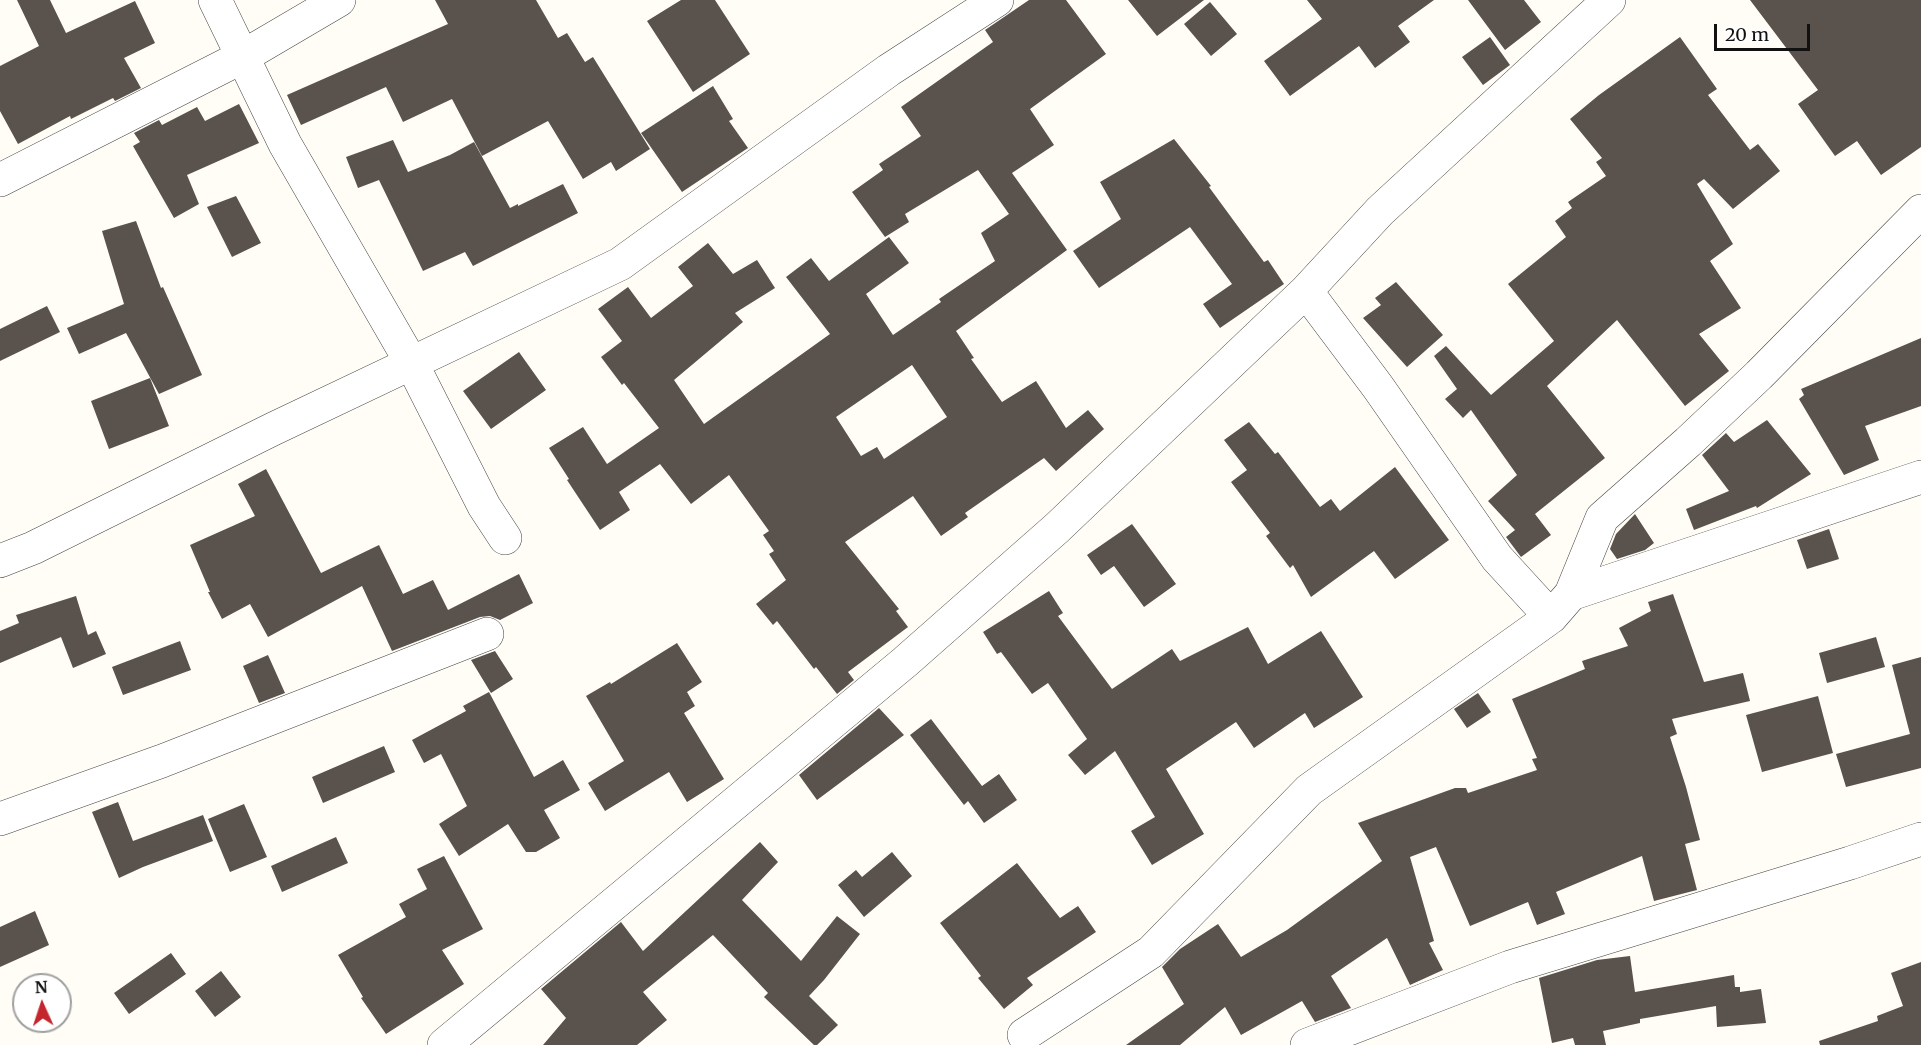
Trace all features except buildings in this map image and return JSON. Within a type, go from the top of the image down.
[{"type":"street","points":[[215,0],[285,144],[412,364],[484,507],[505,538]]},
{"type":"street","points":[[0,180],[242,57],[339,0]]},
{"type":"street","points":[[0,561],[33,548],[620,264],[889,70],[997,0]]},
{"type":"street","points":[[444,1045],[905,662],[1057,528],[1306,291],[1380,212],[1609,0]]},
{"type":"street","points":[[1561,605],[1602,518],[1759,375],[1921,211]]},
{"type":"street","points":[[1306,291],[1378,387],[1497,558],[1561,605]]},
{"type":"street","points":[[1024,1035],[1151,952],[1309,790],[1561,605],[1921,477]]},
{"type":"street","points":[[0,819],[162,761],[487,634]]},
{"type":"street","points":[[1307,1045],[1510,967],[1850,863],[1921,839]]}]
